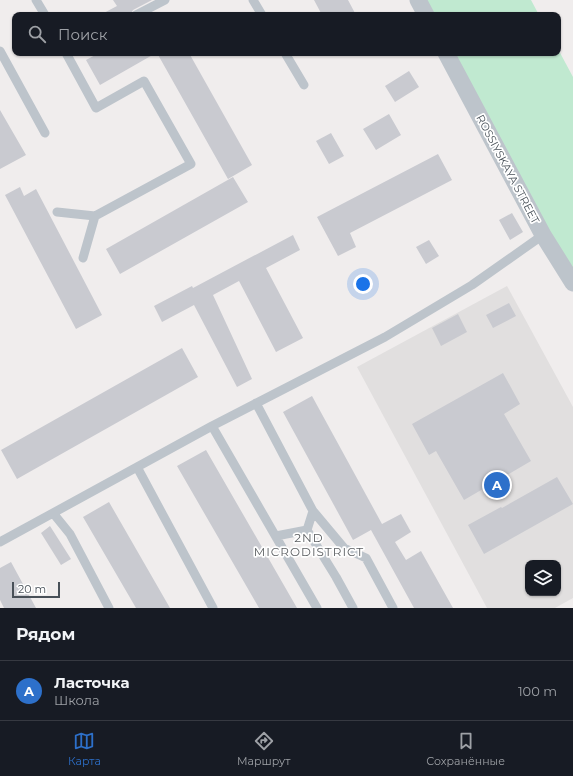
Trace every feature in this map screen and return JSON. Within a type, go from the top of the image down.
[{"type":"street","points":[[418,0],[424,12]]},
{"type":"street","name":"ROSSIYSKAYA STREET","points":[[448,56],[543,236],[573,283]]},
{"type":"lane","points":[[36,0],[42,12]]},
{"type":"lane","points":[[142,12],[165,0]]},
{"type":"lane","points":[[253,0],[260,12]]},
{"type":"lane","points":[[0,51],[45,133]]},
{"type":"lane","points":[[57,212],[95,216],[191,164],[144,81],[96,108],[68,56]]},
{"type":"lane","points":[[287,56],[304,84]]},
{"type":"lane","points":[[83,258],[95,216]]},
{"type":"lane","points":[[0,542],[212,426],[385,337],[472,285],[543,236]]},
{"type":"lane","points":[[256,403],[313,510],[344,548],[366,558],[392,608]]},
{"type":"lane","points":[[212,426],[318,608]]},
{"type":"lane","points":[[137,467],[213,608]]},
{"type":"lane","points":[[313,510],[307,530],[353,608]]},
{"type":"lane","points":[[53,513],[70,534],[109,608]]},
{"type":"lane","points":[[276,536],[307,530]]},
{"type":"shaded area","points":[[507,286],[573,407],[573,598],[555,608],[487,608],[357,367]]},
{"type":"green space","points":[[418,0],[531,0],[537,12],[424,12]]},
{"type":"green space","points":[[561,55],[573,77],[573,283],[448,56],[561,56]]},
{"type":"building","points":[[113,0],[152,0],[132,12],[106,12],[117,6]]},
{"type":"building","points":[[314,0],[348,0],[354,12],[320,12]]},
{"type":"building","points":[[93,56],[151,56],[100,85],[86,60]]},
{"type":"building","points":[[159,56],[191,56],[252,165],[228,179]]},
{"type":"building","points":[[409,71],[419,87],[395,102],[385,86]]},
{"type":"building","points":[[0,110],[26,155],[0,169]]},
{"type":"building","points":[[389,114],[401,135],[376,150],[363,129]]},
{"type":"building","points":[[331,133],[344,156],[329,164],[316,141]]},
{"type":"building","points":[[438,154],[452,180],[350,233],[356,247],[338,256],[317,217]]},
{"type":"building","points":[[233,177],[248,202],[120,274],[106,249]]},
{"type":"building","points":[[20,187],[24,196],[36,189],[102,315],[76,329],[5,195]]},
{"type":"building","points":[[512,213],[523,232],[510,240],[499,220]]},
{"type":"building","points":[[293,235],[300,250],[266,268],[303,338],[276,352],[239,281],[213,295],[252,379],[237,387],[194,305],[162,322],[154,306],[192,286],[193,288]]},
{"type":"building","points":[[429,240],[439,256],[426,264],[416,247]]},
{"type":"building","points":[[509,303],[516,316],[493,328],[486,315]]},
{"type":"building","points":[[458,314],[467,332],[441,346],[432,328]]},
{"type":"building","points":[[182,348],[198,377],[17,479],[1,450]]},
{"type":"building","points":[[503,373],[520,404],[504,414],[531,461],[464,500],[436,451],[429,455],[412,424]]},
{"type":"building","points":[[312,396],[382,524],[401,514],[411,532],[395,542],[406,560],[421,551],[453,608],[414,608],[371,530],[353,540],[283,412]]},
{"type":"building","points":[[206,450],[297,608],[259,608],[177,466]]},
{"type":"building","points":[[557,477],[573,504],[484,554],[468,525]]},
{"type":"building","points":[[109,502],[170,608],[136,608],[83,517]]},
{"type":"building","points":[[50,526],[71,559],[61,565],[41,533]]},
{"type":"building","points":[[11,562],[36,608],[4,608],[0,600],[0,568]]},
{"type":"place","name":"Ласточка","points":[[497,485]]},
{"type":"district","name":"2ND MICRODISTRICT","points":[[309,545]]}]
